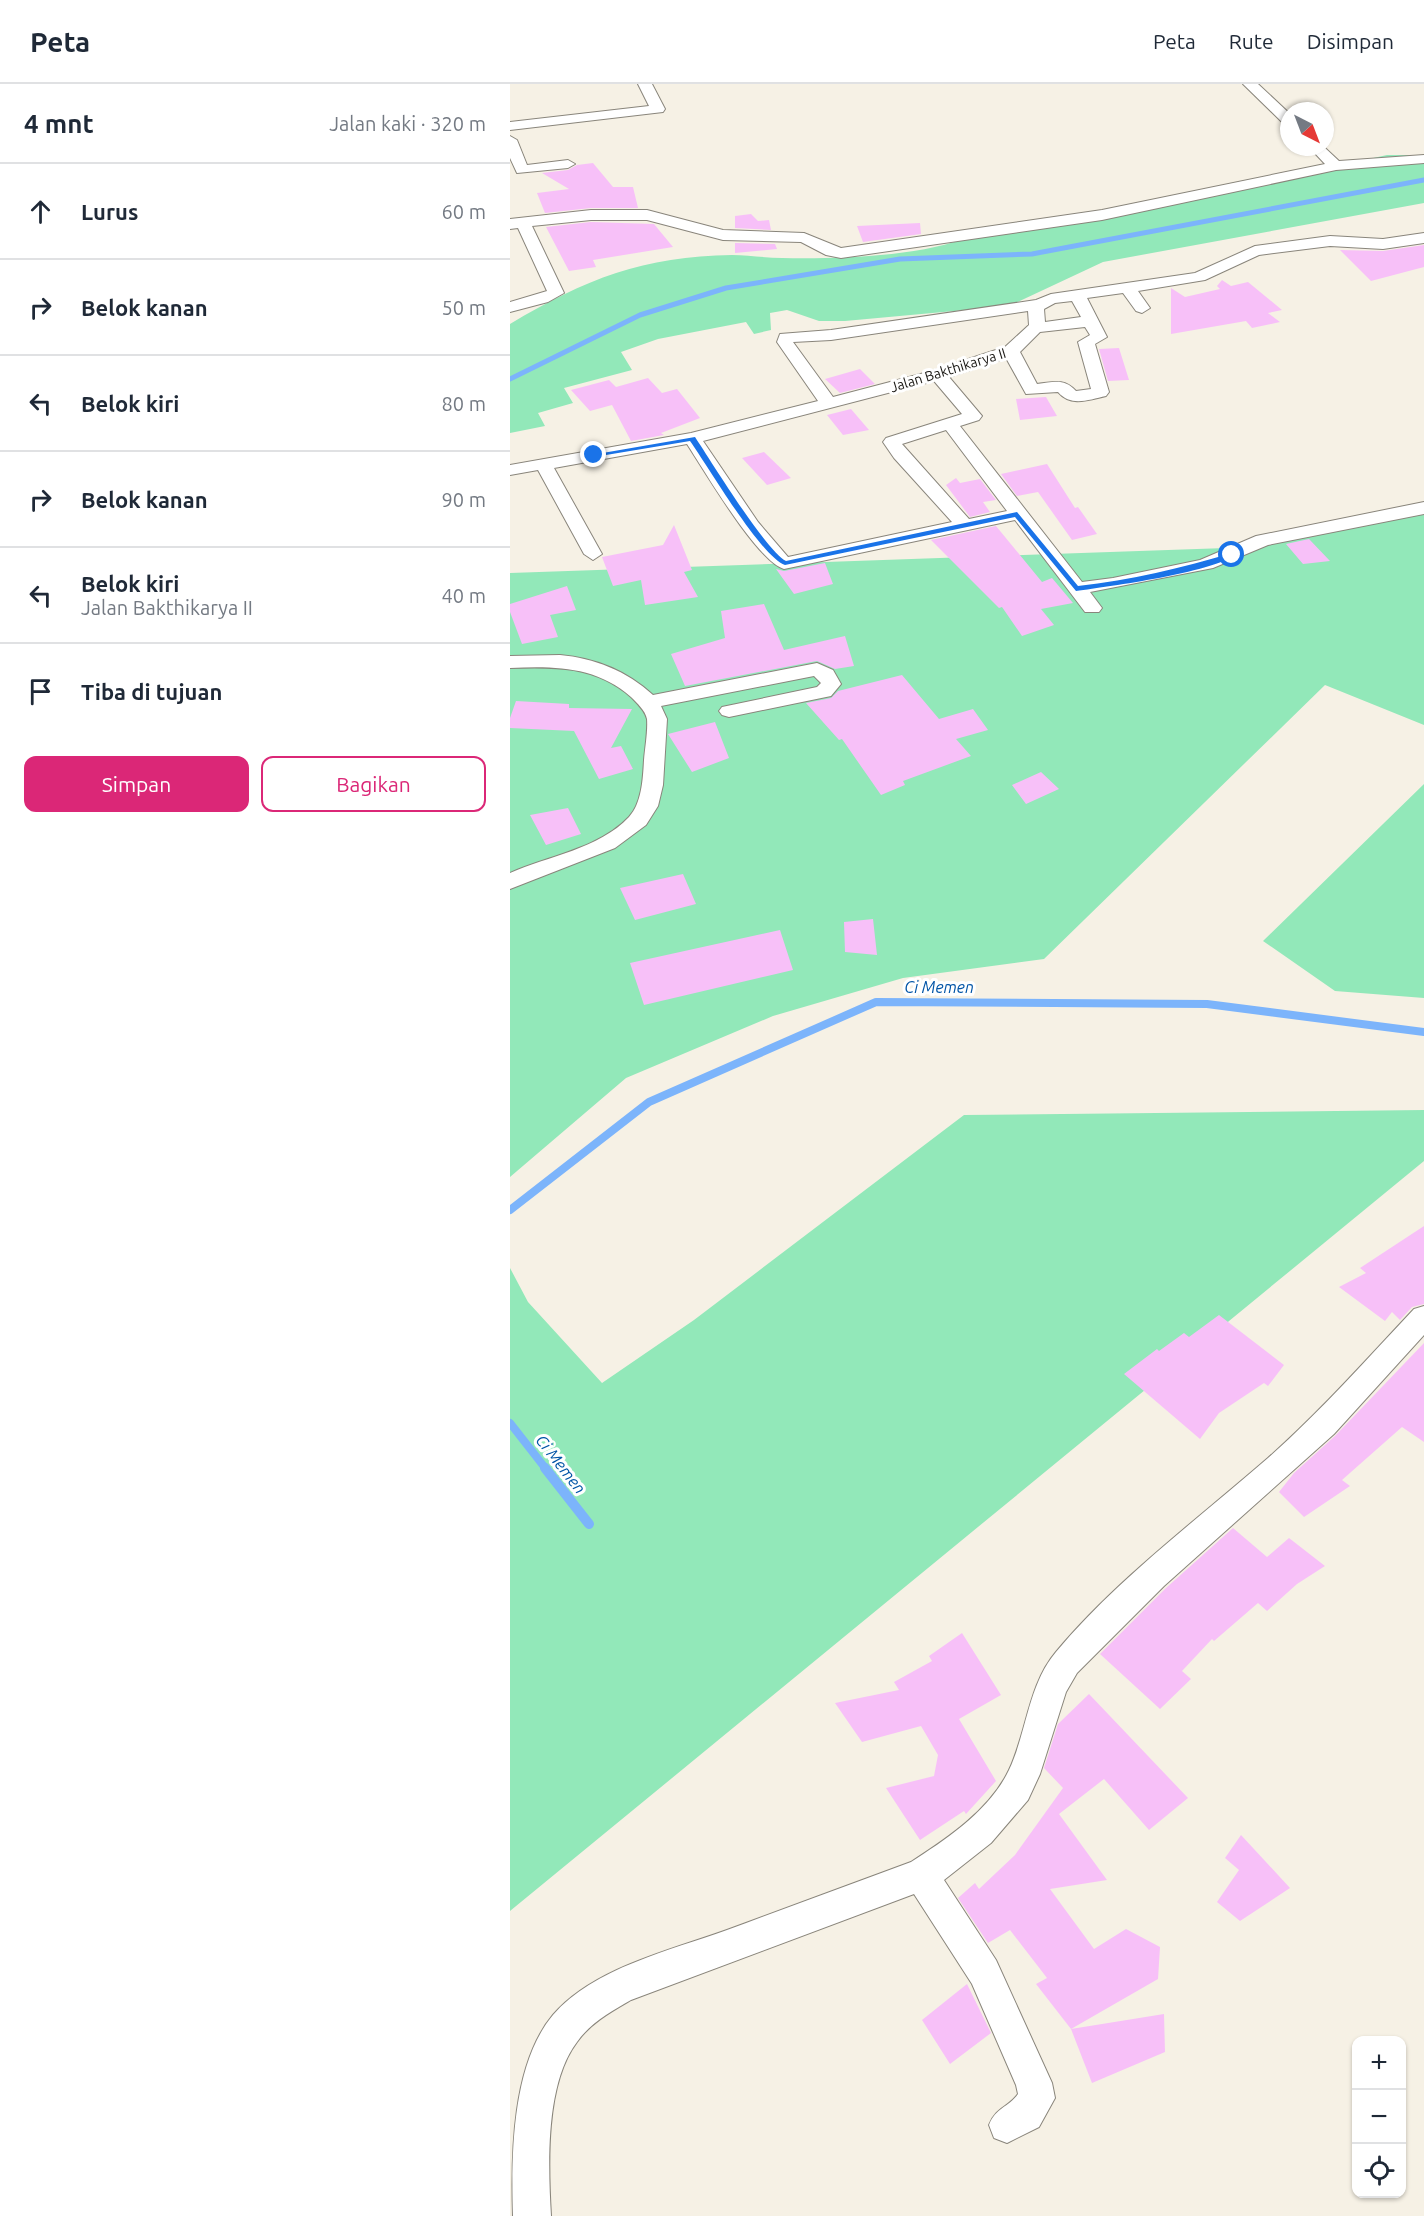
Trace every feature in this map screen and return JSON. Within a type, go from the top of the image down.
[{"type":"street","points":[[510,126],[658,109],[645,84]]},
{"type":"street","points":[[1250,84],[1280,112]]},
{"type":"street","points":[[510,140],[516,170],[568,164]]},
{"type":"street","points":[[1325,156],[1336,166]]},
{"type":"street","points":[[510,307],[542,299],[556,292],[513,222],[591,215],[647,215],[723,235],[804,238],[831,252],[841,253],[1102,215],[1336,166],[1424,159]]},
{"type":"street","points":[[829,404],[785,342],[786,338],[829,335],[879,326],[1038,305],[1051,299],[1206,275],[1255,251],[1330,241],[1351,240],[1383,244],[1424,238]]},
{"type":"street","points":[[1127,287],[1142,308]]},
{"type":"street","points":[[1011,351],[1032,390],[1061,386],[1071,396],[1098,393],[1101,390],[1086,342],[1099,338],[1077,295]]},
{"type":"street","points":[[1035,328],[1038,321],[1035,311],[1038,305]]},
{"type":"street","points":[[1035,328],[1091,321]]},
{"type":"street","name":"Jalan Bakthikarya II","points":[[510,470],[692,438],[938,375],[1011,351],[1035,328]]},
{"type":"street","points":[[938,375],[974,413],[970,417],[892,442],[900,454],[964,524]]},
{"type":"street","points":[[950,424],[993,476],[1017,514],[1092,608]]},
{"type":"street","points":[[692,438],[761,538],[782,562],[1017,514]]},
{"type":"street","points":[[543,463],[593,554]]},
{"type":"street","points":[[1076,588],[1113,584],[1206,564],[1263,540],[1424,508]]},
{"type":"street","points":[[510,662],[578,663],[629,686],[650,702],[657,719],[649,795],[641,819],[617,839],[534,870],[510,882]]},
{"type":"street","points":[[650,702],[817,669],[826,674],[831,684],[824,692],[729,711]]},
{"type":"street","points":[[532,2216],[531,2186],[536,2108],[553,2049],[564,2029],[579,2015],[621,1986],[921,1875],[966,1842],[1015,1791],[1025,1771],[1053,1681],[1066,1663],[1217,1518],[1308,1440],[1359,1390],[1424,1317]]},
{"type":"street","points":[[921,1875],[984,1972],[1034,2083],[1036,2098],[1026,2114],[1007,2126]]},
{"type":"green space","points":[[1387,155],[1424,155],[1424,203],[1103,262],[1009,306],[845,321],[819,321],[787,310],[770,313],[771,330],[754,334],[746,322],[658,339],[621,352],[632,370],[564,388],[573,403],[538,413],[545,426],[510,433],[510,324],[564,294],[616,273],[643,265],[700,256],[824,258],[914,251],[954,242],[1110,216]]},
{"type":"green space","points":[[1424,510],[1424,725],[1325,685],[1044,959],[903,978],[773,1016],[626,1078],[510,1177],[510,573],[1226,548]]},
{"type":"green space","points":[[1424,784],[1424,998],[1335,991],[1263,941]]},
{"type":"green space","points":[[1424,1110],[1424,1161],[510,1911],[510,1268],[528,1302],[602,1383],[694,1320],[964,1115]]},
{"type":"building","points":[[593,163],[613,187],[633,187],[638,208],[591,208],[545,213],[537,193],[569,189],[542,173],[568,170],[577,165]]},
{"type":"building","points":[[751,214],[758,221],[769,220],[771,230],[735,228],[735,216]]},
{"type":"building","points":[[591,222],[654,224],[673,247],[593,260],[596,267],[569,271],[546,227]]},
{"type":"building","points":[[920,223],[921,234],[863,242],[857,226]]},
{"type":"building","points":[[735,243],[775,244],[777,249],[735,253]]},
{"type":"building","points":[[1424,245],[1424,267],[1371,281],[1340,250],[1383,251]]},
{"type":"building","points":[[1222,280],[1231,286],[1248,282],[1282,310],[1268,313],[1280,322],[1252,328],[1246,321],[1171,334],[1171,288],[1185,297],[1220,289],[1217,286]]},
{"type":"building","points":[[1119,348],[1129,380],[1108,381],[1099,349]]},
{"type":"building","points":[[860,369],[875,384],[840,393],[825,379]]},
{"type":"building","points":[[648,378],[662,393],[677,389],[700,418],[661,433],[664,435],[631,441],[612,405],[590,411],[571,390],[609,380],[616,387]]},
{"type":"building","points":[[1046,397],[1057,416],[1020,420],[1016,399]]},
{"type":"building","points":[[851,409],[869,430],[843,435],[827,415]]},
{"type":"building","points":[[764,452],[791,478],[767,485],[742,458]]},
{"type":"building","points":[[1047,464],[1075,508],[1078,507],[1097,534],[1072,540],[1038,492],[1017,496],[1001,474]]},
{"type":"building","points":[[956,478],[960,483],[980,479],[996,500],[983,502],[990,512],[970,517],[946,485]]},
{"type":"building","points":[[674,525],[692,570],[684,572],[698,597],[645,605],[641,580],[613,586],[602,557],[663,545]]},
{"type":"building","points":[[996,526],[1042,582],[1052,578],[1073,603],[1041,609],[1054,625],[1022,636],[1002,607],[999,608],[931,540]]},
{"type":"building","points":[[1309,539],[1330,561],[1303,564],[1286,544]]},
{"type":"building","points":[[825,563],[833,584],[794,594],[776,569],[784,571]]},
{"type":"building","points":[[567,586],[576,610],[550,615],[558,637],[522,644],[510,612],[510,604]]},
{"type":"building","points":[[764,604],[784,650],[845,636],[854,666],[835,669],[817,661],[685,686],[671,654],[725,638],[721,611]]},
{"type":"building","points":[[902,675],[939,719],[973,709],[988,730],[956,739],[971,756],[903,781],[905,785],[881,795],[842,739],[839,740],[806,703],[831,698],[838,691]]},
{"type":"building","points":[[516,701],[569,704],[569,708],[632,709],[611,748],[621,746],[633,769],[599,779],[574,731],[510,728],[510,718]]},
{"type":"building","points":[[715,722],[729,758],[692,772],[668,734]]},
{"type":"building","points":[[1041,772],[1059,789],[1026,804],[1012,785]]},
{"type":"building","points":[[568,808],[581,834],[546,845],[530,815]]},
{"type":"building","points":[[683,874],[696,904],[635,920],[620,888]]},
{"type":"building","points":[[873,919],[877,955],[845,952],[844,922]]},
{"type":"building","points":[[780,930],[793,970],[644,1005],[630,963]]},
{"type":"building","points":[[1424,1226],[1424,1304],[1412,1307],[1400,1320],[1392,1312],[1385,1321],[1339,1287],[1366,1273],[1360,1268]]},
{"type":"building","points":[[1219,1315],[1284,1365],[1268,1386],[1264,1383],[1219,1413],[1200,1439],[1124,1374],[1157,1349],[1159,1351],[1184,1333],[1189,1337]]},
{"type":"building","points":[[1424,1343],[1424,1442],[1402,1427],[1342,1480],[1350,1486],[1304,1517],[1279,1492],[1294,1473],[1335,1436]]},
{"type":"building","points":[[1233,1528],[1267,1557],[1289,1538],[1325,1566],[1297,1584],[1267,1611],[1258,1603],[1214,1641],[1212,1639],[1182,1671],[1191,1679],[1160,1709],[1100,1654],[1166,1588]]},
{"type":"building","points":[[962,1633],[1001,1695],[959,1719],[996,1781],[966,1814],[964,1811],[920,1840],[886,1788],[934,1776],[938,1755],[921,1726],[862,1742],[835,1703],[899,1690],[894,1682],[932,1661],[929,1656]]},
{"type":"building","points":[[1089,1694],[1188,1798],[1149,1830],[1104,1779],[1059,1814],[1107,1880],[1050,1889],[1094,1949],[1126,1929],[1160,1947],[1158,1979],[1071,2029],[1036,1984],[1047,1978],[1010,1930],[988,1943],[958,1898],[975,1883],[979,1889],[1015,1855],[1063,1788],[1044,1768],[1058,1724]]},
{"type":"building","points":[[1241,1835],[1290,1888],[1240,1921],[1217,1902],[1239,1870],[1225,1858]]},
{"type":"building","points":[[967,1984],[991,2033],[950,2064],[922,2020]]},
{"type":"building","points":[[1164,2014],[1165,2052],[1092,2083],[1071,2029]]},
{"type":"waterway","points":[[510,379],[640,315],[726,288],[900,259],[1032,254],[1424,180]]},
{"type":"waterway","name":"Ci Memen","points":[[510,1210],[649,1102],[876,1002],[1207,1004],[1424,1032]]},
{"type":"waterway","name":"Ci Memen","points":[[510,1423],[546,1469]]},
{"type":"waterway","name":"Ci Memen","points":[[545,1468],[589,1524]]},
{"type":"route","points":[[594,455],[692,438],[761,538],[777,559],[785,563],[1017,514],[1076,588],[1113,584],[1206,564],[1232,555]]}]
